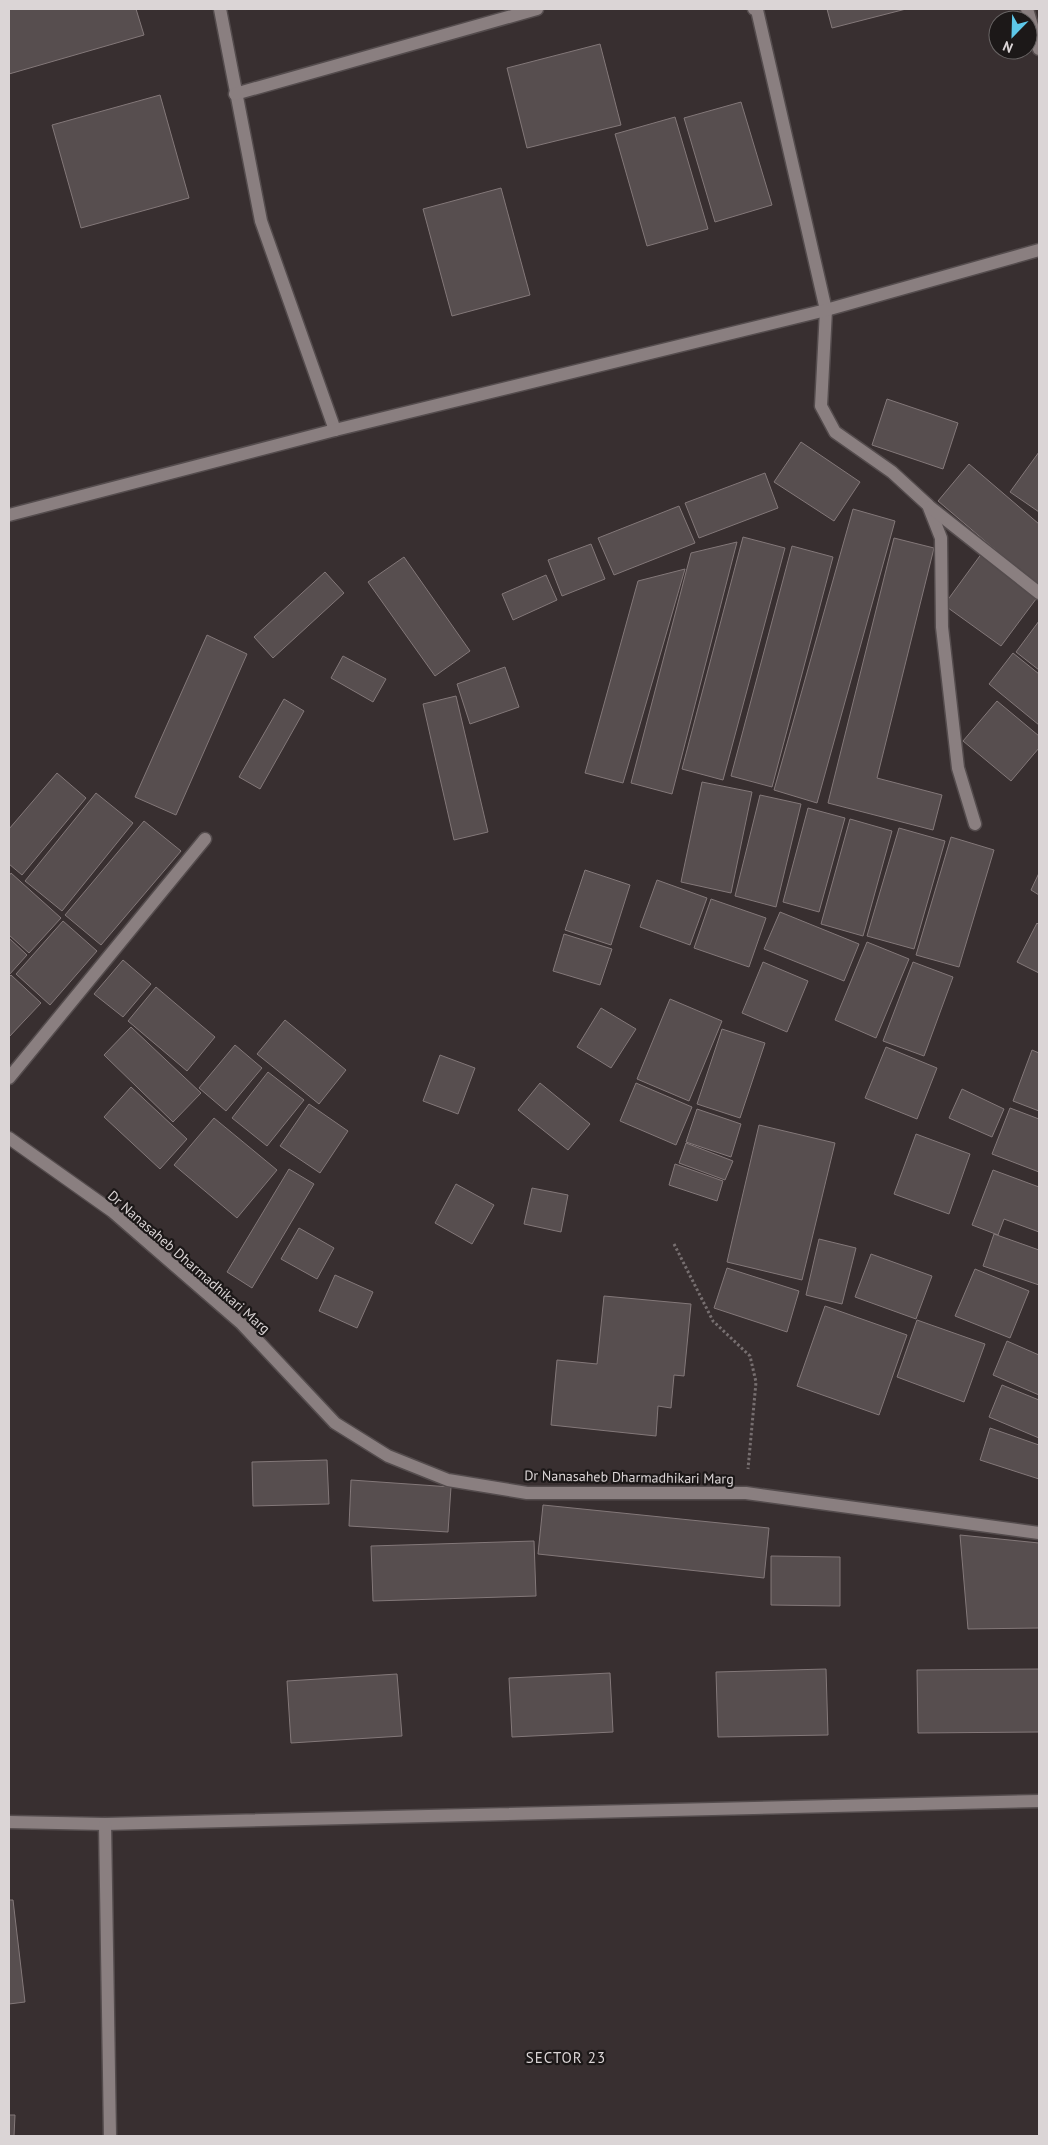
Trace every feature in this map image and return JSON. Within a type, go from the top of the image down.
[{"type":"street","points":[[220,9],[261,221],[335,430]]},
{"type":"street","points":[[235,94],[537,9]]},
{"type":"street","points":[[754,9],[757,10],[826,310],[821,406],[835,432],[892,472],[928,505],[1039,593]]},
{"type":"street","points":[[1027,9],[1039,49]]},
{"type":"street","points":[[9,515],[335,430],[826,310],[1039,250]]},
{"type":"street","points":[[928,505],[942,538],[942,627],[958,768],[975,824]]},
{"type":"street","points":[[9,1078],[205,839]]},
{"type":"street","name":"Dr Nanasaheb Dharmadhikari Marg","points":[[9,1138],[112,1212],[241,1323],[335,1423],[388,1456],[448,1480],[527,1493],[746,1493],[1039,1533]]},
{"type":"street","points":[[9,1822],[105,1824],[1039,1801]]},
{"type":"street","points":[[105,1824],[110,2136]]},
{"type":"path","points":[[674,1244],[713,1321],[750,1356],[756,1382],[746,1493]]},
{"type":"building","points":[[9,9],[136,9],[144,35],[9,74]]},
{"type":"building","points":[[827,9],[906,9],[832,28]]},
{"type":"building","points":[[600,44],[621,125],[527,148],[507,68]]},
{"type":"building","points":[[160,95],[189,198],[81,228],[52,125]]},
{"type":"building","points":[[741,102],[772,205],[715,222],[684,118]]},
{"type":"building","points":[[675,117],[708,229],[647,246],[615,134]]},
{"type":"building","points":[[501,188],[530,295],[452,316],[423,209]]},
{"type":"building","points":[[887,399],[958,423],[943,469],[872,445]]},
{"type":"building","points":[[801,442],[860,482],[834,521],[774,482]]},
{"type":"building","points":[[1039,452],[1039,512],[1010,492]]},
{"type":"building","points":[[969,464],[1039,524],[1039,587],[938,501]]},
{"type":"building","points":[[765,473],[778,508],[699,538],[685,503]]},
{"type":"building","points":[[679,506],[695,543],[614,575],[598,538]]},
{"type":"building","points":[[853,509],[895,521],[817,803],[774,790]]},
{"type":"building","points":[[743,537],[785,548],[723,780],[682,769]]},
{"type":"building","points":[[894,538],[934,548],[877,778],[942,795],[933,830],[828,803]]},
{"type":"building","points":[[737,542],[672,794],[631,783],[691,553]]},
{"type":"building","points":[[591,544],[605,579],[562,596],[548,560]]},
{"type":"building","points":[[792,546],[833,557],[772,787],[731,776]]},
{"type":"building","points":[[982,553],[1039,595],[1001,646],[944,605]]},
{"type":"building","points":[[404,557],[470,651],[435,676],[368,582]]},
{"type":"building","points":[[685,569],[623,783],[585,773],[638,581]]},
{"type":"building","points":[[325,572],[344,593],[273,658],[254,637]]},
{"type":"building","points":[[546,575],[557,600],[513,620],[502,594]]},
{"type":"building","points":[[1039,621],[1039,670],[1016,652]]},
{"type":"building","points":[[207,635],[247,654],[176,815],[135,797]]},
{"type":"building","points":[[1013,653],[1039,674],[1039,725],[989,684]]},
{"type":"building","points":[[343,656],[386,679],[373,702],[331,678]]},
{"type":"building","points":[[505,667],[519,707],[470,724],[457,684]]},
{"type":"building","points":[[456,696],[488,832],[454,840],[423,704]]},
{"type":"building","points":[[284,699],[304,711],[260,789],[239,777]]},
{"type":"building","points":[[997,701],[1039,736],[1039,748],[1011,781],[963,741]]},
{"type":"building","points":[[57,773],[86,798],[22,875],[9,864],[9,829]]},
{"type":"building","points":[[702,782],[752,792],[731,893],[681,882]]},
{"type":"building","points":[[96,793],[133,823],[62,911],[25,881]]},
{"type":"building","points":[[760,795],[801,804],[776,907],[735,896]]},
{"type":"building","points":[[808,808],[845,818],[819,912],[783,902]]},
{"type":"building","points":[[850,819],[892,831],[863,936],[821,924]]},
{"type":"building","points":[[144,821],[181,851],[101,945],[65,915]]},
{"type":"building","points":[[899,828],[945,841],[914,949],[867,936]]},
{"type":"building","points":[[951,837],[994,850],[959,967],[916,955]]},
{"type":"building","points":[[585,870],[630,885],[611,945],[565,930]]},
{"type":"building","points":[[11,873],[61,918],[29,953],[9,935],[9,876]]},
{"type":"building","points":[[1039,873],[1039,895],[1031,890]]},
{"type":"building","points":[[657,880],[707,898],[690,945],[640,927]]},
{"type":"building","points":[[711,899],[766,918],[749,967],[694,948]]},
{"type":"building","points":[[780,912],[859,944],[844,981],[764,949]]},
{"type":"building","points":[[63,921],[97,951],[50,1005],[16,974]]},
{"type":"building","points":[[1037,923],[1039,925],[1039,973],[1017,962]]},
{"type":"building","points":[[564,934],[612,949],[600,985],[553,971]]},
{"type":"building","points":[[9,938],[27,955],[9,975]]},
{"type":"building","points":[[867,942],[909,959],[876,1038],[835,1020]]},
{"type":"building","points":[[123,960],[151,984],[123,1017],[94,994]]},
{"type":"building","points":[[763,962],[808,981],[787,1032],[742,1013]]},
{"type":"building","points":[[913,962],[953,977],[924,1056],[883,1041]]},
{"type":"building","points":[[11,975],[41,1003],[9,1037],[9,977]]},
{"type":"building","points":[[156,987],[215,1037],[187,1071],[128,1021]]},
{"type":"building","points":[[670,999],[722,1021],[689,1101],[637,1079]]},
{"type":"building","points":[[601,1008],[636,1029],[611,1068],[577,1047]]},
{"type":"building","points":[[285,1020],[346,1070],[319,1104],[257,1054]]},
{"type":"building","points":[[131,1027],[201,1093],[173,1122],[104,1055]]},
{"type":"building","points":[[722,1029],[765,1043],[740,1118],[697,1104]]},
{"type":"building","points":[[235,1045],[262,1068],[226,1111],[199,1088]]},
{"type":"building","points":[[886,1047],[937,1068],[917,1119],[865,1098]]},
{"type":"building","points":[[1032,1050],[1039,1053],[1039,1111],[1013,1101]]},
{"type":"building","points":[[440,1055],[475,1068],[458,1114],[423,1101]]},
{"type":"building","points":[[268,1072],[304,1100],[267,1146],[232,1118]]},
{"type":"building","points":[[540,1083],[590,1124],[568,1150],[518,1110]]},
{"type":"building","points":[[636,1083],[692,1107],[676,1145],[620,1121]]},
{"type":"building","points":[[131,1087],[187,1139],[160,1169],[104,1117]]},
{"type":"building","points":[[962,1089],[1004,1109],[992,1137],[949,1118]]},
{"type":"building","points":[[309,1104],[348,1131],[320,1173],[280,1146]]},
{"type":"building","points":[[1010,1108],[1039,1119],[1039,1172],[992,1154]]},
{"type":"building","points":[[697,1109],[741,1124],[731,1157],[686,1142]]},
{"type":"building","points":[[214,1118],[277,1170],[237,1218],[174,1165]]},
{"type":"building","points":[[759,1125],[835,1143],[802,1280],[727,1262]]},
{"type":"building","points":[[916,1134],[970,1154],[949,1214],[894,1194]]},
{"type":"building","points":[[686,1143],[733,1161],[725,1180],[679,1163]]},
{"type":"building","points":[[675,1164],[723,1181],[717,1201],[669,1185]]},
{"type":"building","points":[[289,1169],[314,1184],[252,1288],[227,1272]]},
{"type":"building","points":[[993,1170],[1039,1187],[1039,1232],[1004,1219],[998,1235],[972,1225]]},
{"type":"building","points":[[456,1184],[494,1205],[472,1244],[435,1223]]},
{"type":"building","points":[[532,1188],[568,1195],[561,1232],[524,1224]]},
{"type":"building","points":[[299,1228],[334,1248],[317,1279],[281,1259]]},
{"type":"building","points":[[994,1234],[1039,1250],[1039,1285],[983,1266]]},
{"type":"building","points":[[819,1239],[856,1248],[842,1304],[806,1295]]},
{"type":"building","points":[[871,1254],[932,1276],[916,1319],[855,1297]]},
{"type":"building","points":[[727,1268],[799,1291],[787,1332],[714,1308]]},
{"type":"building","points":[[975,1269],[1029,1291],[1010,1338],[955,1316]]},
{"type":"building","points":[[335,1275],[373,1292],[357,1328],[319,1311]]},
{"type":"building","points":[[604,1296],[691,1304],[684,1376],[674,1375],[671,1408],[658,1406],[656,1436],[551,1425],[557,1360],[597,1364]]},
{"type":"building","points":[[825,1306],[907,1335],[879,1415],[797,1386]]},
{"type":"building","points":[[917,1320],[985,1344],[964,1402],[897,1377]]},
{"type":"building","points":[[1007,1341],[1039,1355],[1039,1395],[993,1375]]},
{"type":"building","points":[[1002,1385],[1039,1400],[1039,1438],[989,1417]]},
{"type":"building","points":[[990,1428],[1039,1445],[1039,1479],[980,1460]]},
{"type":"building","points":[[327,1460],[329,1504],[253,1506],[252,1462]]},
{"type":"building","points":[[351,1480],[451,1487],[448,1532],[349,1526]]},
{"type":"building","points":[[543,1505],[769,1528],[764,1578],[538,1554]]},
{"type":"building","points":[[960,1535],[1039,1543],[1039,1628],[968,1629]]},
{"type":"building","points":[[534,1541],[536,1596],[373,1601],[371,1546]]},
{"type":"building","points":[[771,1556],[840,1557],[840,1606],[771,1605]]},
{"type":"building","points":[[826,1669],[828,1735],[718,1737],[716,1672]]},
{"type":"building","points":[[1039,1669],[1039,1732],[918,1733],[917,1670]]},
{"type":"building","points":[[610,1673],[613,1732],[512,1737],[509,1678]]},
{"type":"building","points":[[397,1674],[402,1736],[291,1743],[287,1681]]},
{"type":"building","points":[[9,1900],[13,1900],[25,2002],[9,2004]]},
{"type":"building","points":[[9,2115],[15,2115],[14,2136],[9,2136]]},
{"type":"district","name":"SECTOR 23","points":[[566,2057]]}]
